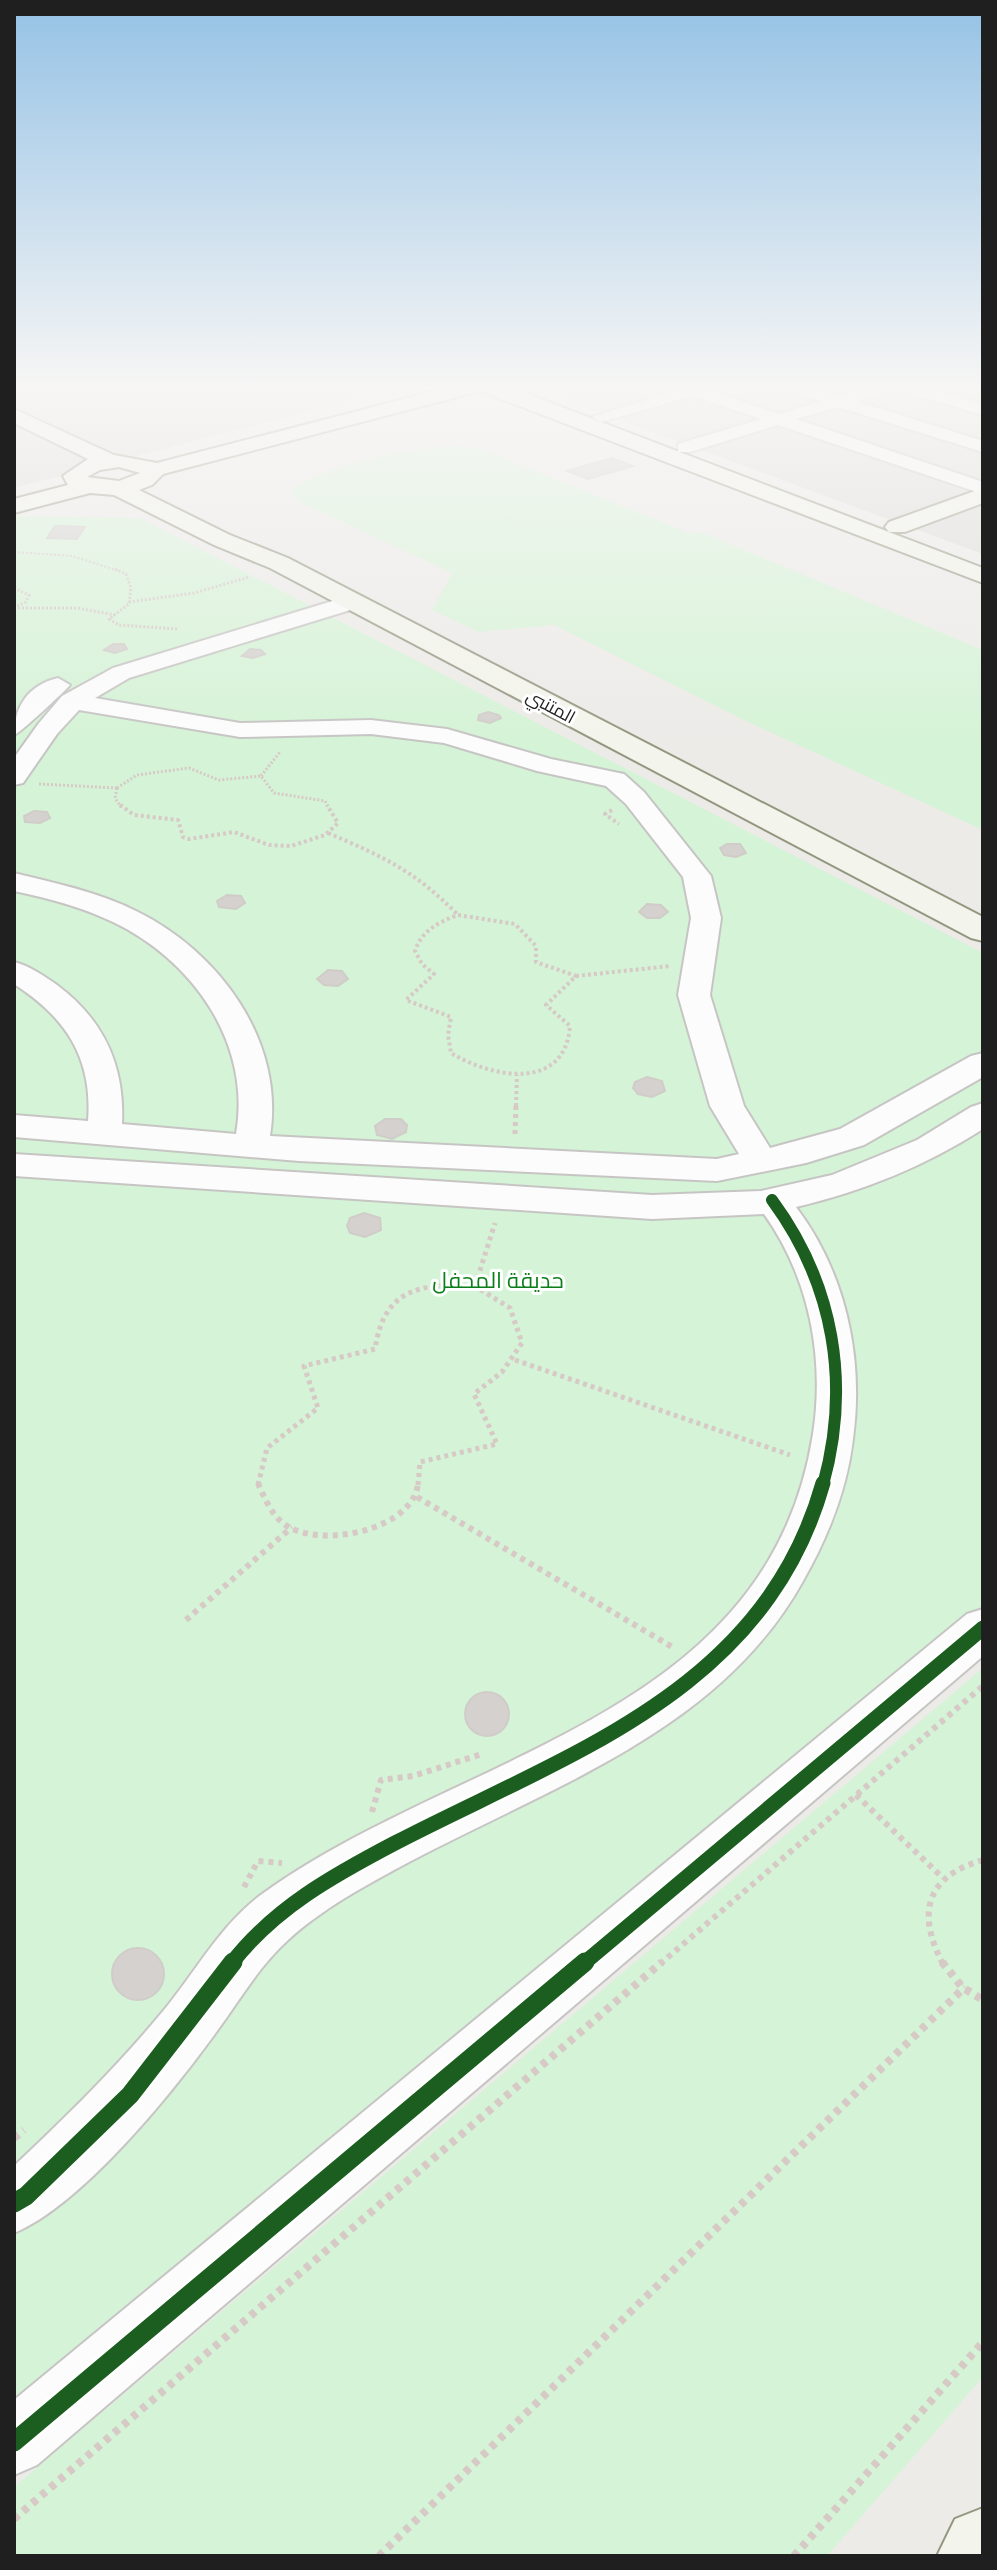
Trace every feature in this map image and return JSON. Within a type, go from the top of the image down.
[{"type":"street","name":"المتنبي","points":[[166,503],[983,931]]},
{"type":"street","name":"المتنبي","points":[[178,503],[331,568],[914,865]]},
{"type":"street","points":[[792,503],[983,576]]},
{"type":"street","points":[[832,503],[983,558]]},
{"type":"street","points":[[897,527],[962,503]]},
{"type":"street","points":[[921,536],[983,512]]},
{"type":"street","points":[[21,780],[61,694],[106,664],[204,632],[343,597]]},
{"type":"street","points":[[14,728],[35,702],[343,597]]},
{"type":"street","points":[[14,2203],[26,2196],[121,2105],[191,2021],[235,1958],[281,1911],[394,1843],[586,1749],[650,1712],[722,1654],[778,1588],[809,1528],[833,1459],[839,1372],[830,1316],[816,1273],[795,1227],[727,1106],[694,995],[706,918],[697,876],[635,798],[615,780],[546,766],[447,736],[371,727],[240,730],[61,694],[27,683]]},
{"type":"street","points":[[14,882],[103,906],[151,928],[196,966],[244,1034],[257,1093],[251,1146]]},
{"type":"street","points":[[14,971],[49,994],[87,1028],[104,1069],[108,1105],[104,1134]]},
{"type":"street","points":[[14,1165],[652,1207],[767,1181],[983,1063]]},
{"type":"street","points":[[14,1126],[251,1146],[717,1170],[767,1181],[841,1185],[929,1148],[983,1114]]},
{"type":"street","points":[[14,2442],[983,1628]]},
{"type":"street","points":[[976,2556],[983,2547]]},
{"type":"path","points":[[14,552],[72,554],[105,562],[126,574],[131,588],[129,602]]},
{"type":"path","points":[[204,632],[119,625],[109,619],[129,602],[194,593],[260,573]]},
{"type":"path","points":[[14,588],[29,595],[26,602],[14,607]]},
{"type":"path","points":[[14,607],[77,608],[115,615]]},
{"type":"path","points":[[21,780],[117,788],[137,775],[164,769],[200,769],[219,780],[261,776],[283,748]]},
{"type":"path","points":[[117,788],[115,798],[124,811],[132,816],[178,820],[183,837],[189,839],[234,832],[279,846],[310,841],[328,833],[338,823],[325,801],[274,793],[261,776]]},
{"type":"path","points":[[615,804],[605,814],[630,832]]},
{"type":"path","points":[[328,833],[380,855],[427,883],[458,915]]},
{"type":"path","points":[[576,976],[546,1005],[570,1026],[571,1039],[567,1052],[543,1070],[517,1075],[468,1066],[451,1053],[448,1035],[451,1017],[406,1000],[434,974],[422,964],[415,951],[418,939],[436,923],[458,915],[515,924],[536,946],[536,962],[576,976],[673,965]]},
{"type":"path","points":[[671,972],[677,956]]},
{"type":"path","points":[[514,1161],[517,1075]]},
{"type":"path","points":[[475,1286],[504,1195]]},
{"type":"path","points":[[441,1283],[475,1286],[510,1308],[522,1343],[515,1360],[502,1375],[474,1394],[497,1444],[420,1462],[417,1497],[401,1515],[365,1530],[324,1538],[285,1525],[266,1503],[257,1481],[267,1448],[318,1408],[304,1366],[375,1349],[376,1326],[390,1303],[416,1290],[441,1283]]},
{"type":"path","points":[[515,1360],[801,1459]]},
{"type":"path","points":[[417,1497],[675,1648]]},
{"type":"path","points":[[186,1620],[292,1527]]},
{"type":"path","points":[[664,1657],[684,1640]]},
{"type":"path","points":[[14,2519],[983,1686]]},
{"type":"path","points":[[367,1828],[381,1780],[413,1776],[489,1752]]},
{"type":"path","points":[[856,1795],[943,1878]]},
{"type":"path","points":[[983,1860],[951,1870],[943,1878],[928,1907],[928,1931],[936,1955],[952,1978],[983,2000]]},
{"type":"path","points":[[243,1889],[258,1861],[289,1863]]},
{"type":"path","points":[[379,2556],[965,1987]]},
{"type":"path","points":[[14,2138],[28,2127]]},
{"type":"path","points":[[794,2556],[983,2342]]},
{"type":"shaded area","points":[[844,503],[983,503],[983,554]]},
{"type":"green space","points":[[302,503],[615,503],[691,534],[701,532],[983,650],[983,830],[746,721],[554,625],[478,632],[432,610],[452,573]]},
{"type":"green space","name":"حديقة المحفل","points":[[14,516],[140,518],[983,953],[983,1605],[14,2405]]},
{"type":"green space","points":[[983,1668],[983,2377],[827,2556],[14,2556],[14,2487]]},
{"type":"building","points":[[55,526],[85,527],[77,539],[47,538]]},
{"type":"building","points":[[113,644],[124,644],[127,649],[115,653],[104,650]]},
{"type":"building","points":[[250,649],[261,650],[265,654],[253,658],[242,656]]},
{"type":"building","points":[[488,712],[501,718],[490,723],[478,720],[479,715]]},
{"type":"building","points":[[34,811],[47,812],[50,818],[40,823],[25,822],[24,816]]},
{"type":"building","points":[[727,844],[740,844],[746,853],[736,857],[724,855],[720,848]]},
{"type":"building","points":[[227,895],[241,896],[245,903],[236,909],[219,907],[217,901]]},
{"type":"building","points":[[647,904],[661,905],[668,912],[660,918],[647,918],[639,912]]},
{"type":"building","points":[[328,970],[342,971],[348,979],[338,986],[324,985],[317,979]]},
{"type":"building","points":[[647,1077],[662,1081],[665,1091],[652,1097],[638,1094],[633,1088],[635,1082]]},
{"type":"building","points":[[385,1119],[401,1119],[407,1125],[406,1132],[392,1139],[377,1135],[375,1126]]},
{"type":"building","points":[[364,1213],[380,1218],[381,1230],[365,1237],[350,1233],[347,1226],[350,1218]]},
{"type":"building","points":[[487,1692],[503,1698],[509,1714],[503,1730],[487,1736],[471,1730],[465,1714],[471,1698]]},
{"type":"building","points":[[138,1948],[157,1955],[164,1974],[157,1993],[138,2000],[119,1993],[112,1974],[119,1955]]},
{"type":"cycle path","points":[[14,2203],[26,2196],[122,2104],[185,2028],[242,1950],[283,1910],[371,1855],[558,1763],[648,1713],[685,1687],[719,1657],[750,1623],[777,1586],[799,1547],[817,1505],[830,1461],[836,1416],[835,1358],[825,1302],[804,1249],[772,1200]]},
{"type":"cycle path","points":[[14,2442],[983,1628]]}]
